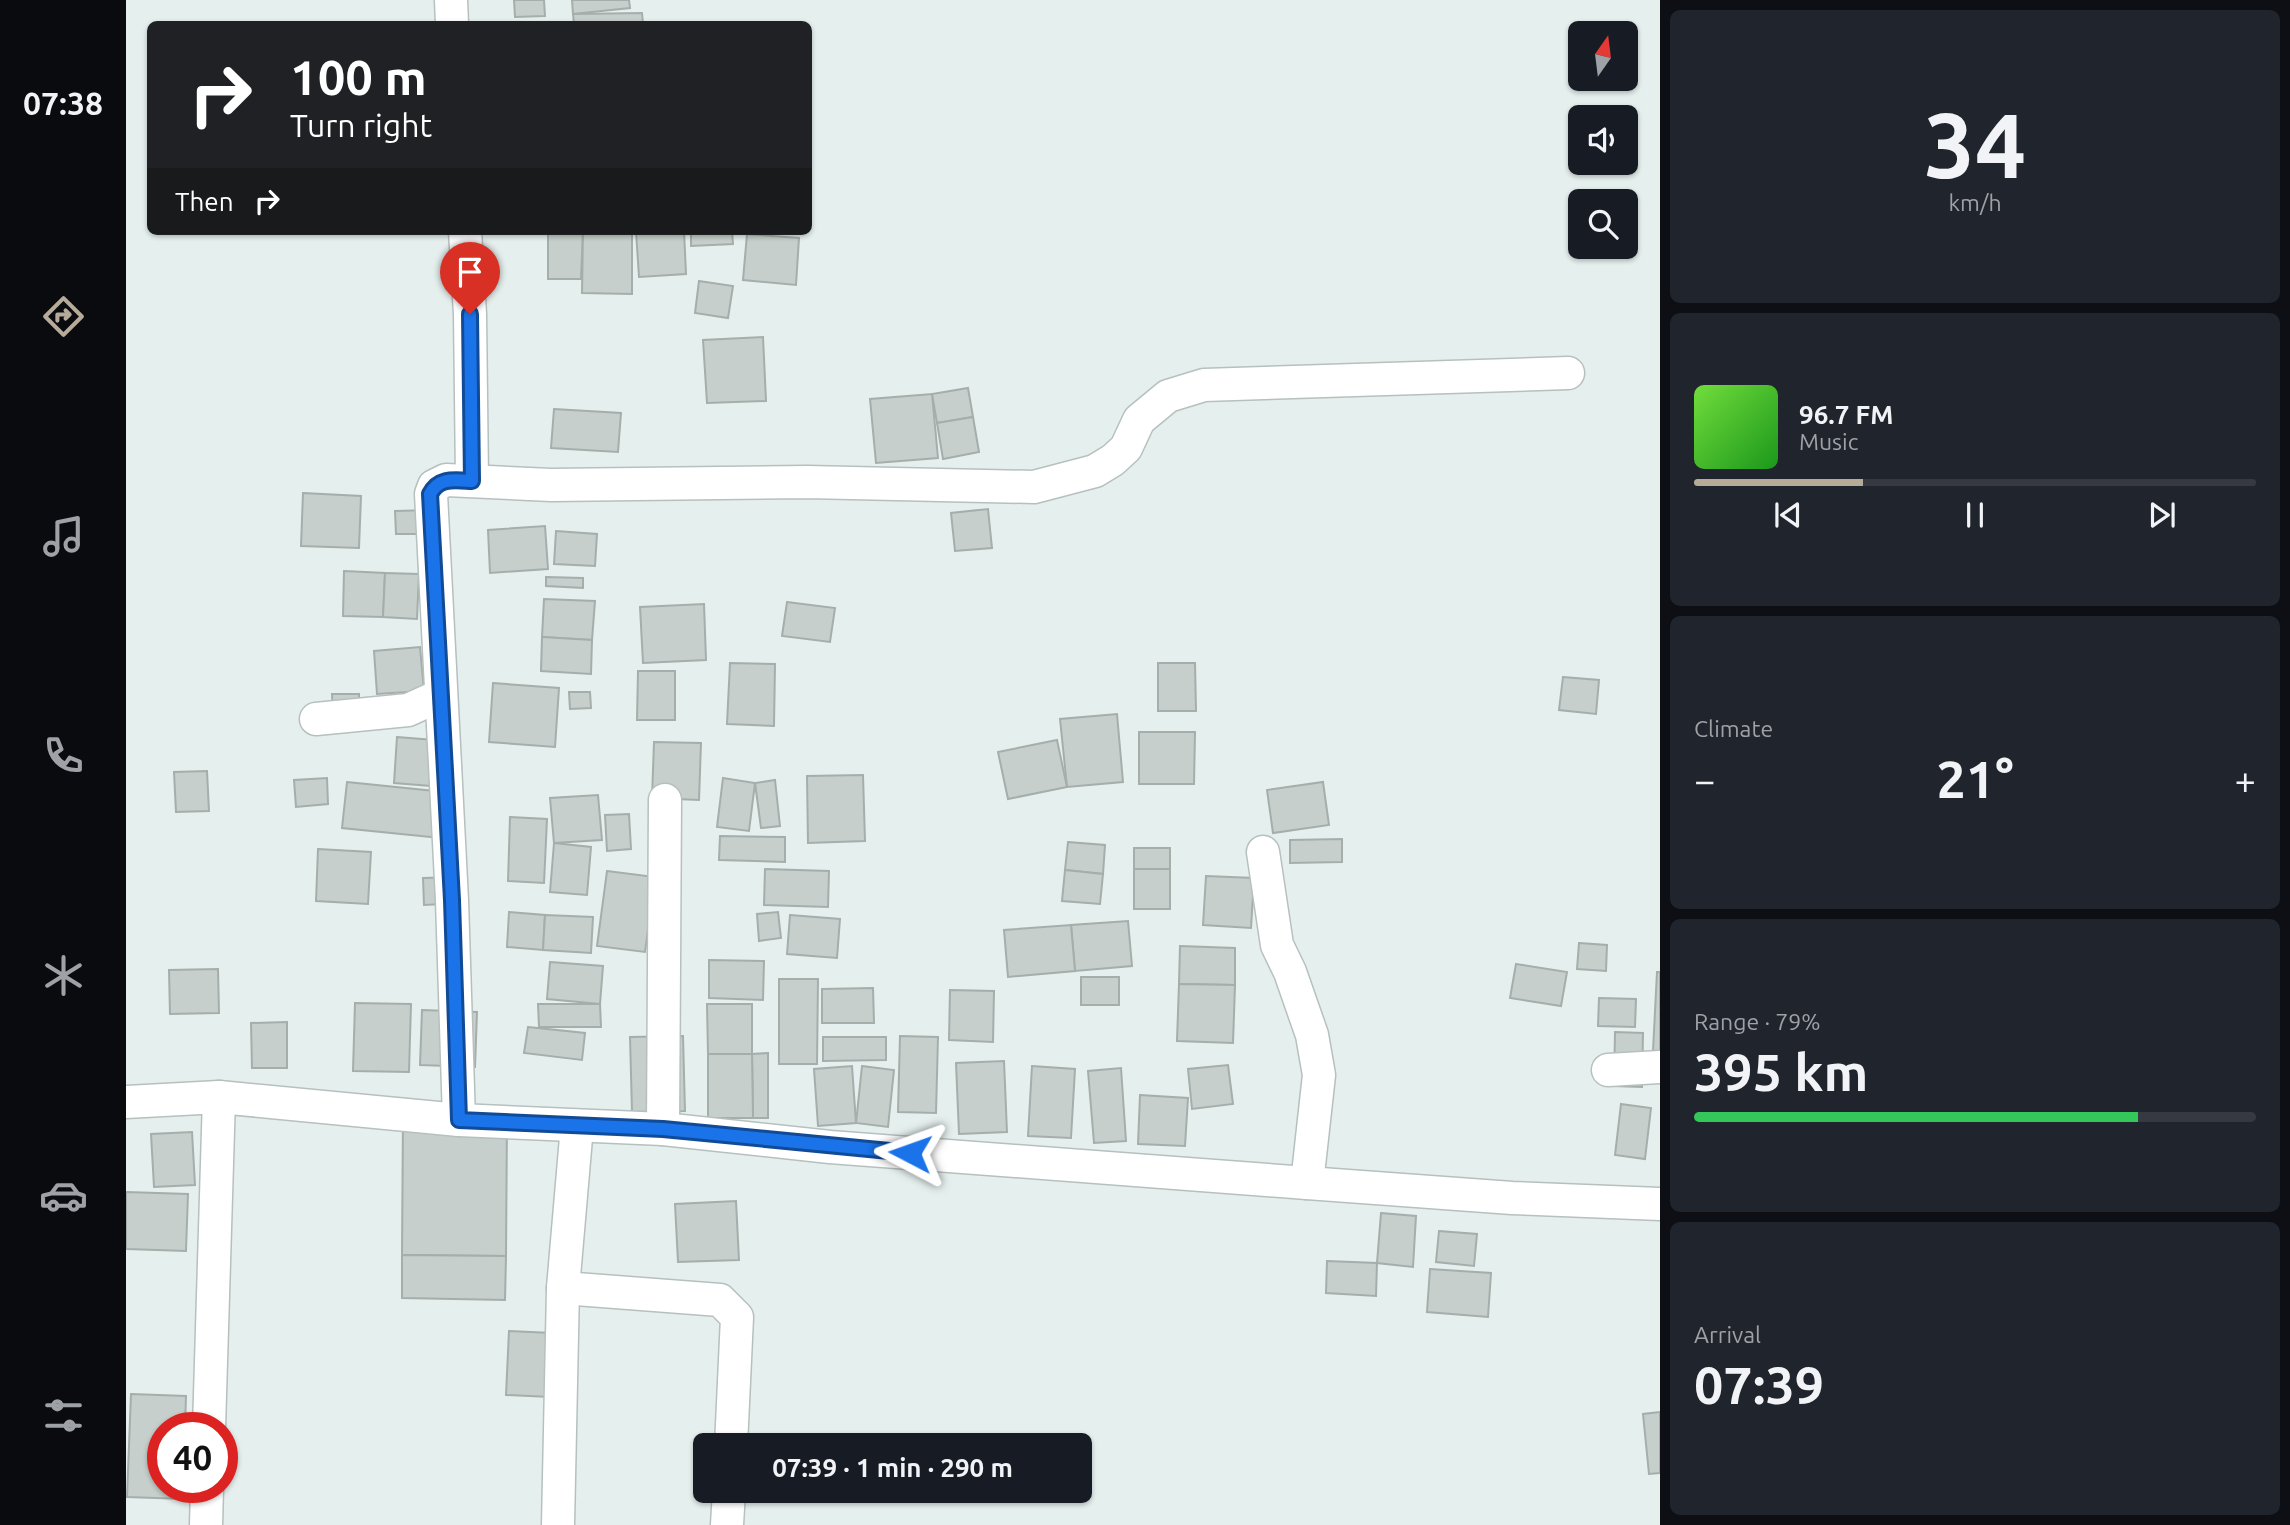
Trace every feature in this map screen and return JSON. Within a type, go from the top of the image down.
[{"type":"street","points":[[451,0],[452,21]]},
{"type":"street","points":[[465,235],[470,314],[472,481]]},
{"type":"street","points":[[459,1120],[452,900],[430,494],[434,486],[446,480],[551,485],[807,482],[1034,487],[1095,471],[1126,448],[1139,420],[1168,396],[1205,385],[1568,373]]},
{"type":"street","points":[[316,719],[408,709],[442,695]]},
{"type":"street","points":[[663,1129],[665,800]]},
{"type":"street","points":[[1263,852],[1277,945],[1290,972],[1312,1035],[1320,1075],[1307,1183]]},
{"type":"street","points":[[1608,1070],[1660,1067]]},
{"type":"street","points":[[209,1412],[219,1097]]},
{"type":"street","points":[[126,1102],[219,1097],[459,1120],[663,1129],[830,1147],[1307,1183],[1512,1198],[1660,1204]]},
{"type":"street","points":[[558,1525],[563,1288],[577,1126]]},
{"type":"street","points":[[563,1288],[720,1300],[729,1307],[737,1317],[732,1433]]},
{"type":"street","points":[[206,1525],[207,1503]]},
{"type":"street","points":[[727,1525],[728,1503]]},
{"type":"building","points":[[514,0],[544,0],[545,16],[515,17]]},
{"type":"building","points":[[572,0],[629,0],[630,8],[573,14]]},
{"type":"building","points":[[642,13],[643,21],[574,21],[573,14]]},
{"type":"building","points":[[548,235],[583,235],[581,279],[548,279]]},
{"type":"building","points":[[583,235],[632,235],[632,294],[582,293]]},
{"type":"building","points":[[636,235],[684,235],[686,274],[639,277]]},
{"type":"building","points":[[691,235],[732,235],[733,244],[691,246]]},
{"type":"building","points":[[747,235],[799,238],[796,285],[743,280]]},
{"type":"building","points":[[699,281],[733,286],[728,318],[695,313]]},
{"type":"building","points":[[763,337],[766,401],[707,403],[703,340]]},
{"type":"building","points":[[968,388],[973,417],[937,423],[932,394]]},
{"type":"building","points":[[932,394],[938,458],[876,463],[870,399]]},
{"type":"building","points":[[554,409],[621,413],[618,452],[551,448]]},
{"type":"building","points":[[973,417],[979,452],[943,459],[937,423]]},
{"type":"building","points":[[303,493],[361,496],[359,548],[301,546]]},
{"type":"building","points":[[988,509],[992,548],[955,551],[951,513]]},
{"type":"building","points":[[433,510],[434,534],[396,534],[395,511]]},
{"type":"building","points":[[545,526],[548,569],[490,573],[488,530]]},
{"type":"building","points":[[556,531],[597,534],[595,566],[554,564]]},
{"type":"building","points":[[344,571],[385,573],[383,617],[343,616]]},
{"type":"building","points":[[385,573],[419,574],[417,619],[383,617]]},
{"type":"building","points":[[546,577],[583,578],[583,588],[546,586]]},
{"type":"building","points":[[544,599],[595,601],[592,640],[542,637]]},
{"type":"building","points":[[787,602],[835,608],[830,642],[782,636]]},
{"type":"building","points":[[704,604],[706,660],[643,663],[640,607]]},
{"type":"building","points":[[542,637],[592,640],[591,674],[541,671]]},
{"type":"building","points":[[420,647],[424,691],[377,694],[374,651]]},
{"type":"building","points":[[730,663],[775,664],[774,726],[727,724]]},
{"type":"building","points":[[1158,663],[1195,663],[1196,711],[1158,711]]},
{"type":"building","points":[[638,671],[675,671],[675,720],[637,720]]},
{"type":"building","points":[[1563,677],[1599,680],[1596,714],[1559,710]]},
{"type":"building","points":[[493,683],[559,688],[555,747],[489,742]]},
{"type":"building","points":[[569,692],[590,692],[591,708],[570,709]]},
{"type":"building","points":[[332,694],[359,694],[359,719],[333,719]]},
{"type":"building","points":[[1117,714],[1123,782],[1067,787],[1060,719]]},
{"type":"building","points":[[1139,732],[1195,732],[1194,784],[1139,784]]},
{"type":"building","points":[[397,737],[459,742],[456,788],[394,783]]},
{"type":"building","points":[[1057,740],[1067,787],[1008,799],[998,752]]},
{"type":"building","points":[[654,742],[701,743],[699,800],[652,798]]},
{"type":"building","points":[[207,771],[209,811],[176,812],[174,772]]},
{"type":"building","points":[[863,775],[865,841],[808,843],[807,776]]},
{"type":"building","points":[[327,778],[328,804],[296,807],[294,780]]},
{"type":"building","points":[[723,778],[755,783],[749,831],[717,827]]},
{"type":"building","points":[[775,780],[780,826],[761,828],[755,783]]},
{"type":"building","points":[[347,782],[454,793],[450,839],[342,828]]},
{"type":"building","points":[[1323,782],[1329,825],[1273,833],[1267,790]]},
{"type":"building","points":[[598,795],[602,840],[554,843],[550,798]]},
{"type":"building","points":[[629,814],[631,849],[607,851],[605,815]]},
{"type":"building","points":[[510,817],[547,819],[544,883],[508,881]]},
{"type":"building","points":[[720,836],[785,837],[785,862],[719,860]]},
{"type":"building","points":[[1342,839],[1342,862],[1290,863],[1290,840]]},
{"type":"building","points":[[1068,842],[1105,845],[1103,874],[1065,870]]},
{"type":"building","points":[[554,843],[591,847],[587,895],[550,892]]},
{"type":"building","points":[[1134,848],[1170,848],[1170,869],[1134,869]]},
{"type":"building","points":[[318,849],[371,852],[368,904],[316,901]]},
{"type":"building","points":[[765,869],[829,871],[828,907],[764,905]]},
{"type":"building","points":[[1134,869],[1170,869],[1170,909],[1134,909]]},
{"type":"building","points":[[1065,870],[1103,874],[1100,904],[1062,901]]},
{"type":"building","points":[[607,871],[655,877],[645,952],[597,946]]},
{"type":"building","points":[[1206,876],[1254,878],[1251,928],[1203,925]]},
{"type":"building","points":[[461,877],[462,903],[424,905],[423,878]]},
{"type":"building","points":[[509,912],[545,915],[543,950],[507,947]]},
{"type":"building","points":[[778,912],[781,938],[759,941],[757,914]]},
{"type":"building","points":[[545,915],[593,917],[591,953],[543,950]]},
{"type":"building","points":[[790,915],[840,919],[837,958],[787,954]]},
{"type":"building","points":[[1128,921],[1132,966],[1075,971],[1071,925]]},
{"type":"building","points":[[1071,925],[1075,971],[1008,977],[1004,930]]},
{"type":"building","points":[[1579,943],[1607,945],[1606,971],[1577,969]]},
{"type":"building","points":[[1180,946],[1235,948],[1235,985],[1179,984]]},
{"type":"building","points":[[709,960],[764,961],[763,1000],[709,998]]},
{"type":"building","points":[[550,962],[603,966],[600,1004],[547,999]]},
{"type":"building","points":[[1516,964],[1567,972],[1561,1006],[1510,998]]},
{"type":"building","points":[[218,969],[219,1013],[170,1014],[169,970]]},
{"type":"building","points":[[1657,972],[1660,972],[1660,1051],[1653,1051]]},
{"type":"building","points":[[1081,977],[1119,977],[1119,1005],[1081,1005]]},
{"type":"building","points":[[779,979],[818,979],[817,1064],[779,1064]]},
{"type":"building","points":[[1179,984],[1235,985],[1233,1043],[1177,1041]]},
{"type":"building","points":[[873,988],[874,1023],[822,1023],[822,989]]},
{"type":"building","points":[[950,990],[994,991],[993,1042],[949,1040]]},
{"type":"building","points":[[1599,998],[1636,999],[1635,1027],[1598,1026]]},
{"type":"building","points":[[355,1003],[411,1004],[409,1072],[353,1071]]},
{"type":"building","points":[[538,1004],[600,1004],[601,1027],[539,1027]]},
{"type":"building","points":[[707,1004],[752,1004],[752,1054],[708,1054]]},
{"type":"building","points":[[422,1010],[477,1012],[475,1067],[420,1065]]},
{"type":"building","points":[[287,1022],[287,1068],[252,1068],[251,1023]]},
{"type":"building","points":[[528,1027],[585,1033],[582,1060],[524,1053]]},
{"type":"building","points":[[1615,1032],[1643,1033],[1642,1087],[1614,1086]]},
{"type":"building","points":[[683,1036],[685,1111],[632,1112],[630,1037]]},
{"type":"building","points":[[900,1036],[938,1037],[936,1113],[898,1112]]},
{"type":"building","points":[[823,1037],[886,1037],[886,1060],[823,1061]]},
{"type":"building","points":[[768,1053],[768,1118],[753,1118],[752,1054]]},
{"type":"building","points":[[708,1054],[752,1054],[753,1118],[708,1118]]},
{"type":"building","points":[[1004,1061],[1007,1132],[959,1134],[956,1063]]},
{"type":"building","points":[[1228,1065],[1233,1104],[1192,1109],[1188,1069]]},
{"type":"building","points":[[852,1066],[856,1123],[818,1126],[814,1069]]},
{"type":"building","points":[[862,1066],[894,1070],[888,1127],[856,1123]]},
{"type":"building","points":[[1032,1066],[1075,1069],[1071,1138],[1028,1136]]},
{"type":"building","points":[[1121,1068],[1126,1141],[1094,1143],[1088,1071]]},
{"type":"building","points":[[1140,1095],[1188,1098],[1185,1146],[1138,1144]]},
{"type":"building","points":[[1621,1104],[1651,1108],[1645,1159],[1615,1155]]},
{"type":"building","points":[[403,1116],[507,1117],[506,1256],[402,1255]]},
{"type":"building","points":[[192,1132],[195,1185],[154,1187],[151,1134]]},
{"type":"building","points":[[126,1192],[188,1194],[186,1251],[126,1249]]},
{"type":"building","points":[[736,1201],[739,1260],[678,1262],[675,1204]]},
{"type":"building","points":[[1381,1213],[1416,1216],[1413,1267],[1377,1263]]},
{"type":"building","points":[[1439,1231],[1477,1234],[1474,1266],[1436,1262]]},
{"type":"building","points":[[402,1255],[506,1256],[505,1300],[402,1298]]},
{"type":"building","points":[[1327,1261],[1377,1263],[1376,1296],[1326,1293]]},
{"type":"building","points":[[1430,1269],[1491,1273],[1488,1317],[1427,1312]]},
{"type":"building","points":[[509,1331],[574,1334],[571,1398],[506,1395]]},
{"type":"building","points":[[131,1394],[186,1396],[186,1412],[147,1412],[147,1498],[127,1497]]},
{"type":"building","points":[[1660,1412],[1660,1473],[1649,1474],[1643,1414]]},
{"type":"route","points":[[470,314],[472,481],[446,480],[434,486],[430,494],[452,900],[459,1120],[663,1129],[910,1153]]}]
